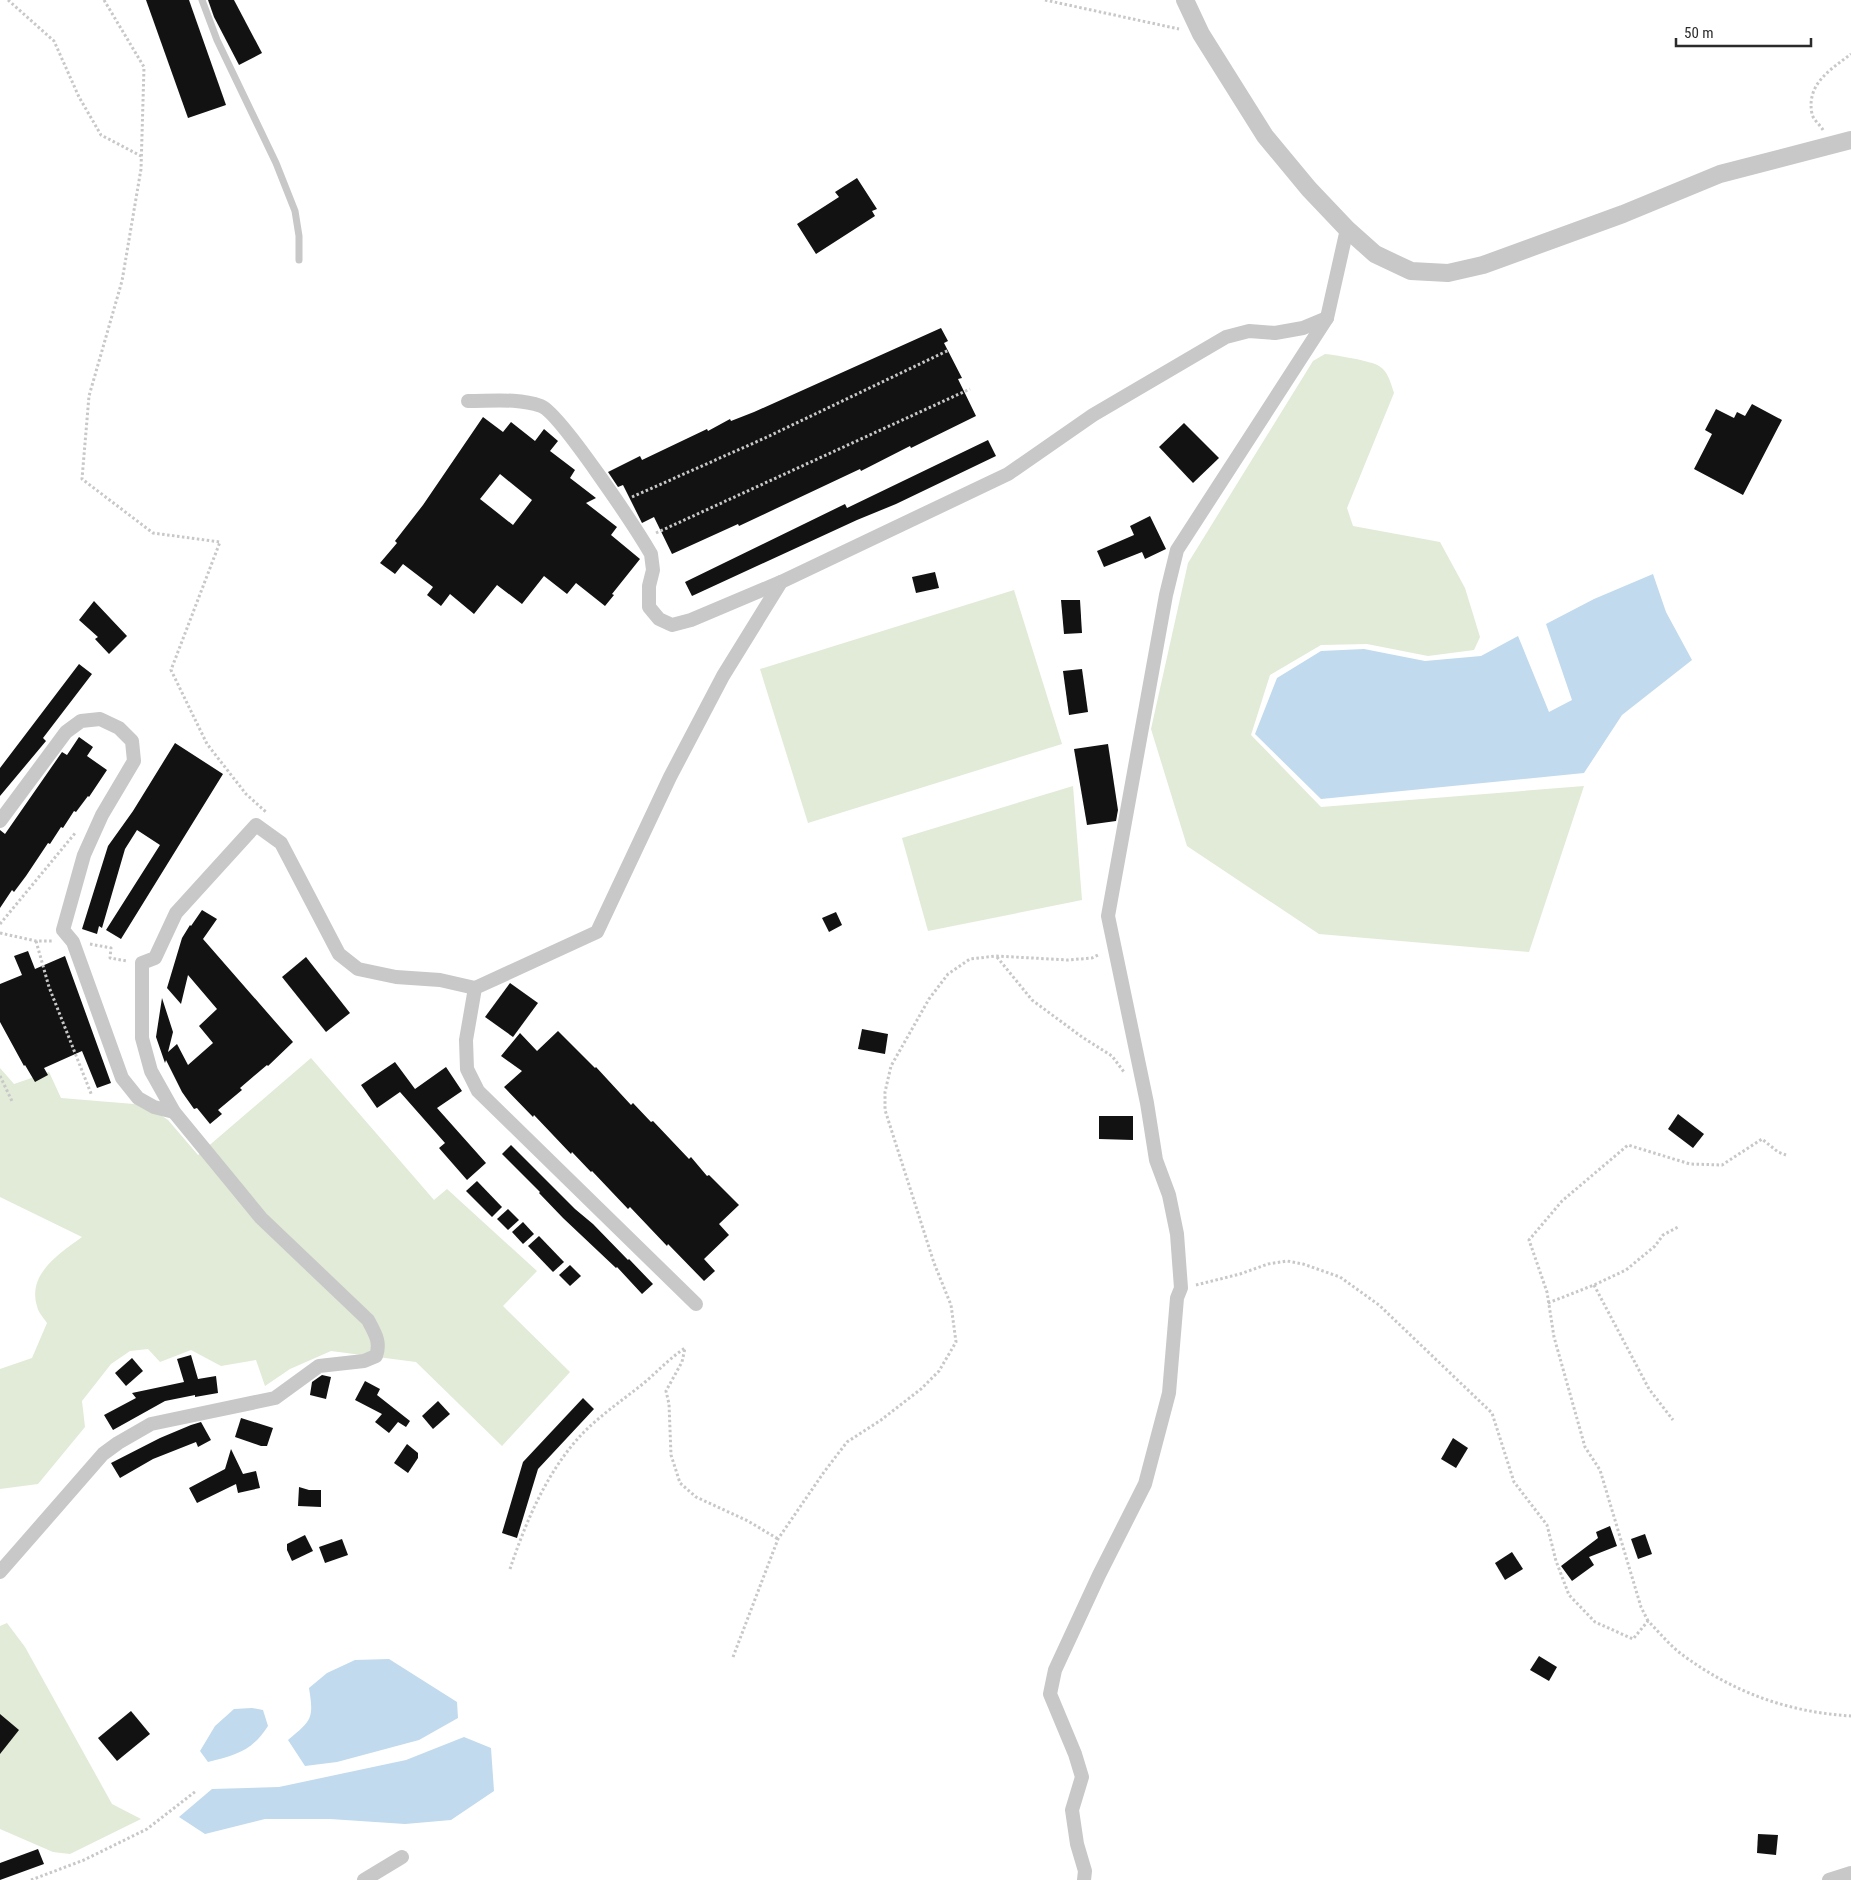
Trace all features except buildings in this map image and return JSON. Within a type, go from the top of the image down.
[{"type":"street","points":[[1186,0],[1201,34],[1265,136],[1309,189],[1347,229],[1375,254],[1411,271],[1448,273],[1483,265],[1623,214],[1720,174],[1851,140]]},
{"type":"street","points":[[1084,1880],[1085,1871],[1077,1844],[1072,1810],[1082,1777],[1075,1754],[1050,1694],[1055,1670],[1144,1484],[1169,1393],[1177,1298],[1181,1288],[1177,1234],[1169,1196],[1156,1160],[1147,1103],[1108,916],[1166,595],[1176,550],[1328,318],[1347,229]]},
{"type":"street","points":[[468,401],[517,400],[543,407],[562,426],[651,554],[653,570],[649,586],[650,607],[659,619],[672,625],[691,620],[781,582],[1008,474],[1093,415],[1226,337],[1249,331],[1275,332],[1303,328],[1328,318]]},
{"type":"street","points":[[0,1572],[103,1454],[118,1443],[151,1424],[275,1398],[319,1366],[364,1361],[376,1356],[379,1346],[376,1334],[368,1320],[261,1218],[174,1112],[151,1071],[142,1038],[142,963],[155,958],[176,913],[256,825],[281,843],[339,954],[358,969],[396,977],[440,980],[475,988],[597,932],[670,777],[714,693],[781,582]]},
{"type":"street","points":[[0,821],[66,732],[81,721],[100,719],[119,728],[132,741],[134,761],[102,816],[84,855],[63,930],[73,942],[122,1078],[138,1098],[154,1107],[174,1112]]},
{"type":"street","points":[[475,988],[466,1040],[468,1069],[478,1091],[696,1304]]},
{"type":"street","points":[[364,1880],[402,1857]]},
{"type":"street","points":[[1829,1880],[1851,1873]]},
{"type":"lane","points":[[202,0],[217,40],[276,163],[295,211],[300,236],[299,260]]},
{"type":"path","points":[[8,0],[54,41],[79,97],[101,135],[142,156]]},
{"type":"path","points":[[104,0],[144,67],[142,156],[122,281],[89,396],[82,480],[153,533],[220,542],[171,670],[207,744],[246,794],[267,812]]},
{"type":"path","points":[[1045,0],[1201,34]]},
{"type":"path","points":[[1825,132],[1812,115],[1812,92],[1823,75],[1851,54]]},
{"type":"path","points":[[617,504],[764,438],[949,350]]},
{"type":"path","points":[[642,539],[970,389]]},
{"type":"path","points":[[0,924],[79,828],[102,816]]},
{"type":"path","points":[[36,940],[49,987],[92,1096]]},
{"type":"path","points":[[733,1657],[778,1539],[847,1442],[881,1420],[921,1389],[939,1370],[956,1342],[951,1305],[934,1263],[885,1110],[891,1066],[929,999],[948,974],[970,959],[996,956],[1068,960],[1092,958],[1114,948]]},
{"type":"path","points":[[996,956],[1032,1000],[1082,1037],[1112,1056],[1130,1080]]},
{"type":"path","points":[[0,1076],[12,1101]]},
{"type":"path","points":[[1786,1155],[1778,1152],[1762,1139],[1722,1166],[1690,1164],[1628,1145],[1562,1201],[1529,1240],[1547,1292],[1554,1336],[1585,1447],[1600,1470],[1641,1607],[1648,1621],[1682,1655],[1722,1681],[1756,1697],[1800,1710],[1851,1716]]},
{"type":"path","points":[[1548,1303],[1626,1270],[1655,1246],[1663,1235],[1678,1227]]},
{"type":"path","points":[[1181,1288],[1240,1274],[1268,1264],[1287,1261],[1303,1264],[1340,1277],[1379,1305],[1492,1413],[1514,1482],[1547,1525],[1556,1561],[1570,1595],[1594,1622],[1633,1639],[1648,1621]]},
{"type":"path","points":[[1594,1285],[1649,1389],[1672,1420]]},
{"type":"path","points":[[510,1569],[524,1528],[561,1460],[585,1431],[685,1348],[682,1362],[666,1391],[669,1404],[671,1455],[680,1483],[696,1497],[748,1521],[778,1539]]},
{"type":"path","points":[[31,1880],[84,1860],[148,1829],[196,1791]]},
{"type":"green space","points":[[1325,354],[1361,360],[1379,366],[1387,374],[1394,393],[1347,508],[1353,526],[1440,542],[1465,588],[1480,637],[1474,650],[1428,656],[1367,644],[1321,645],[1270,675],[1251,735],[1321,807],[1584,786],[1529,952],[1319,934],[1187,846],[1151,729],[1188,563],[1313,361]]},
{"type":"green space","points":[[1014,590],[1062,744],[808,823],[760,669]]},
{"type":"green space","points":[[1073,786],[1082,900],[928,931],[902,838]]},
{"type":"green space","points":[[311,1058],[434,1200],[447,1189],[537,1271],[503,1306],[570,1372],[502,1446],[416,1362],[331,1351],[290,1369],[265,1386],[256,1360],[221,1366],[191,1350],[160,1362],[148,1349],[130,1351],[111,1364],[82,1401],[85,1427],[38,1484],[0,1489],[0,1369],[32,1358],[47,1323],[38,1308],[35,1295],[41,1274],[55,1257],[82,1237],[0,1197],[0,1068],[14,1084],[49,1072],[61,1098],[146,1105],[168,1120],[198,1155]]},
{"type":"green space","points":[[7,1623],[25,1647],[112,1804],[141,1819],[70,1854],[53,1852],[0,1829],[0,1626]]},
{"type":"water","points":[[1653,574],[1666,612],[1692,660],[1622,715],[1584,773],[1321,799],[1255,734],[1277,678],[1321,651],[1364,649],[1425,661],[1481,656],[1518,636],[1549,712],[1572,700],[1546,624],[1594,599]]},
{"type":"water","points":[[389,1659],[457,1702],[458,1718],[419,1740],[337,1762],[305,1766],[288,1740],[307,1723],[311,1713],[309,1688],[327,1673],[355,1660]]},
{"type":"water","points":[[252,1708],[263,1710],[268,1726],[262,1734],[242,1751],[208,1762],[200,1751],[215,1726],[234,1709]]},
{"type":"water","points":[[464,1737],[491,1748],[494,1791],[451,1820],[405,1824],[330,1819],[265,1819],[205,1834],[179,1817],[212,1789],[279,1787],[406,1760]]}]
